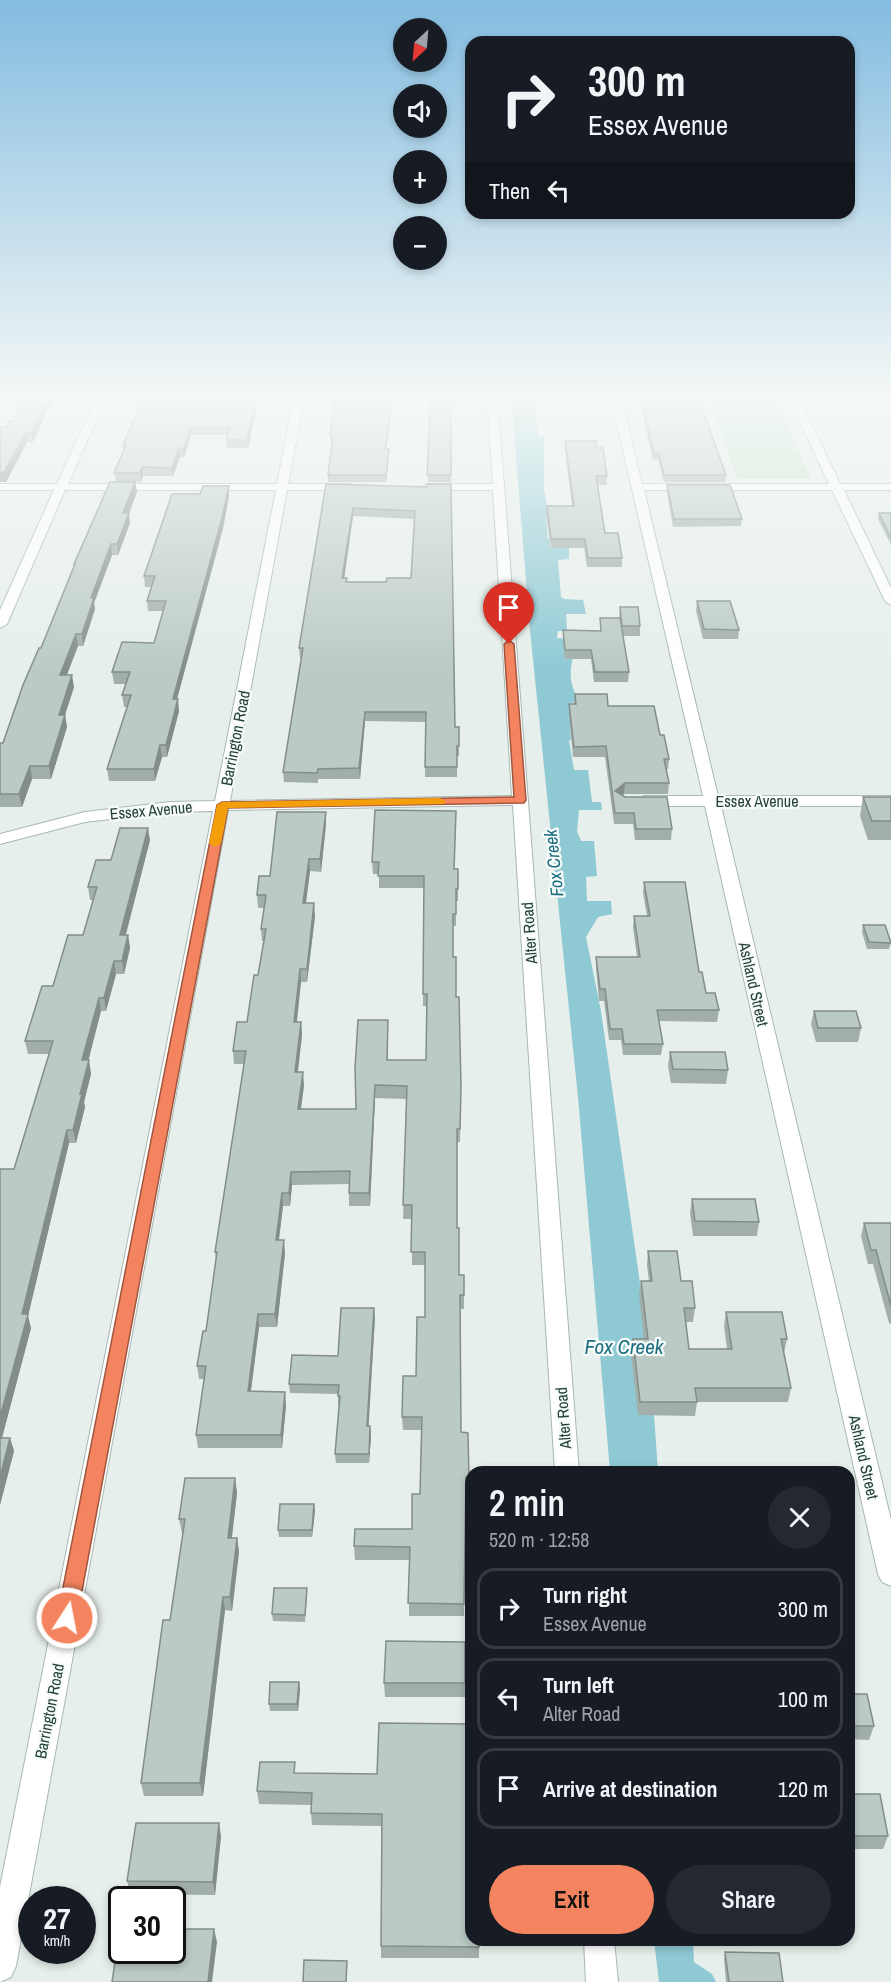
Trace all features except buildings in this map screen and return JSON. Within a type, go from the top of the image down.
[{"type":"street","points":[[0,487],[365,487]]},
{"type":"street","points":[[0,624],[63,487]]},
{"type":"street","name":"Barrington Road","points":[[0,1966],[283,487]]},
{"type":"street","points":[[421,487],[498,487]]},
{"type":"street","name":"Alter Road","points":[[498,487],[567,1466]]},
{"type":"street","points":[[637,487],[891,487]]},
{"type":"street","name":"Ashland Street","points":[[637,487],[891,1574]]},
{"type":"street","points":[[836,487],[891,601]]},
{"type":"street","name":"Essex Avenue","points":[[0,839],[55,823],[128,810],[222,805],[520,800]]},
{"type":"street","name":"Essex Avenue","points":[[624,801],[891,801]]},
{"type":"street","points":[[599,1946],[602,1982]]},
{"type":"water","name":"Fox Creek","points":[[518,486],[544,486],[548,515],[546,516],[548,539],[571,540],[550,541],[550,548],[569,548],[569,559],[558,560],[561,597],[583,600],[586,614],[566,614],[567,631],[558,631],[557,638],[575,639],[571,678],[580,702],[569,703],[571,740],[569,740],[574,770],[588,770],[592,802],[601,802],[602,810],[579,810],[577,831],[581,841],[594,841],[597,876],[586,877],[587,901],[611,901],[612,914],[598,917],[586,937],[601,1011],[649,1346],[658,1466],[610,1466],[578,1097],[530,630]]},
{"type":"water","points":[[655,1946],[693,1946],[694,1962],[712,1974],[716,1982],[659,1982]]},
{"type":"slow traffic","points":[[215,843],[222,805],[440,802]]},
{"type":"route","points":[[67,1618],[222,805],[520,800],[509,644]]}]
